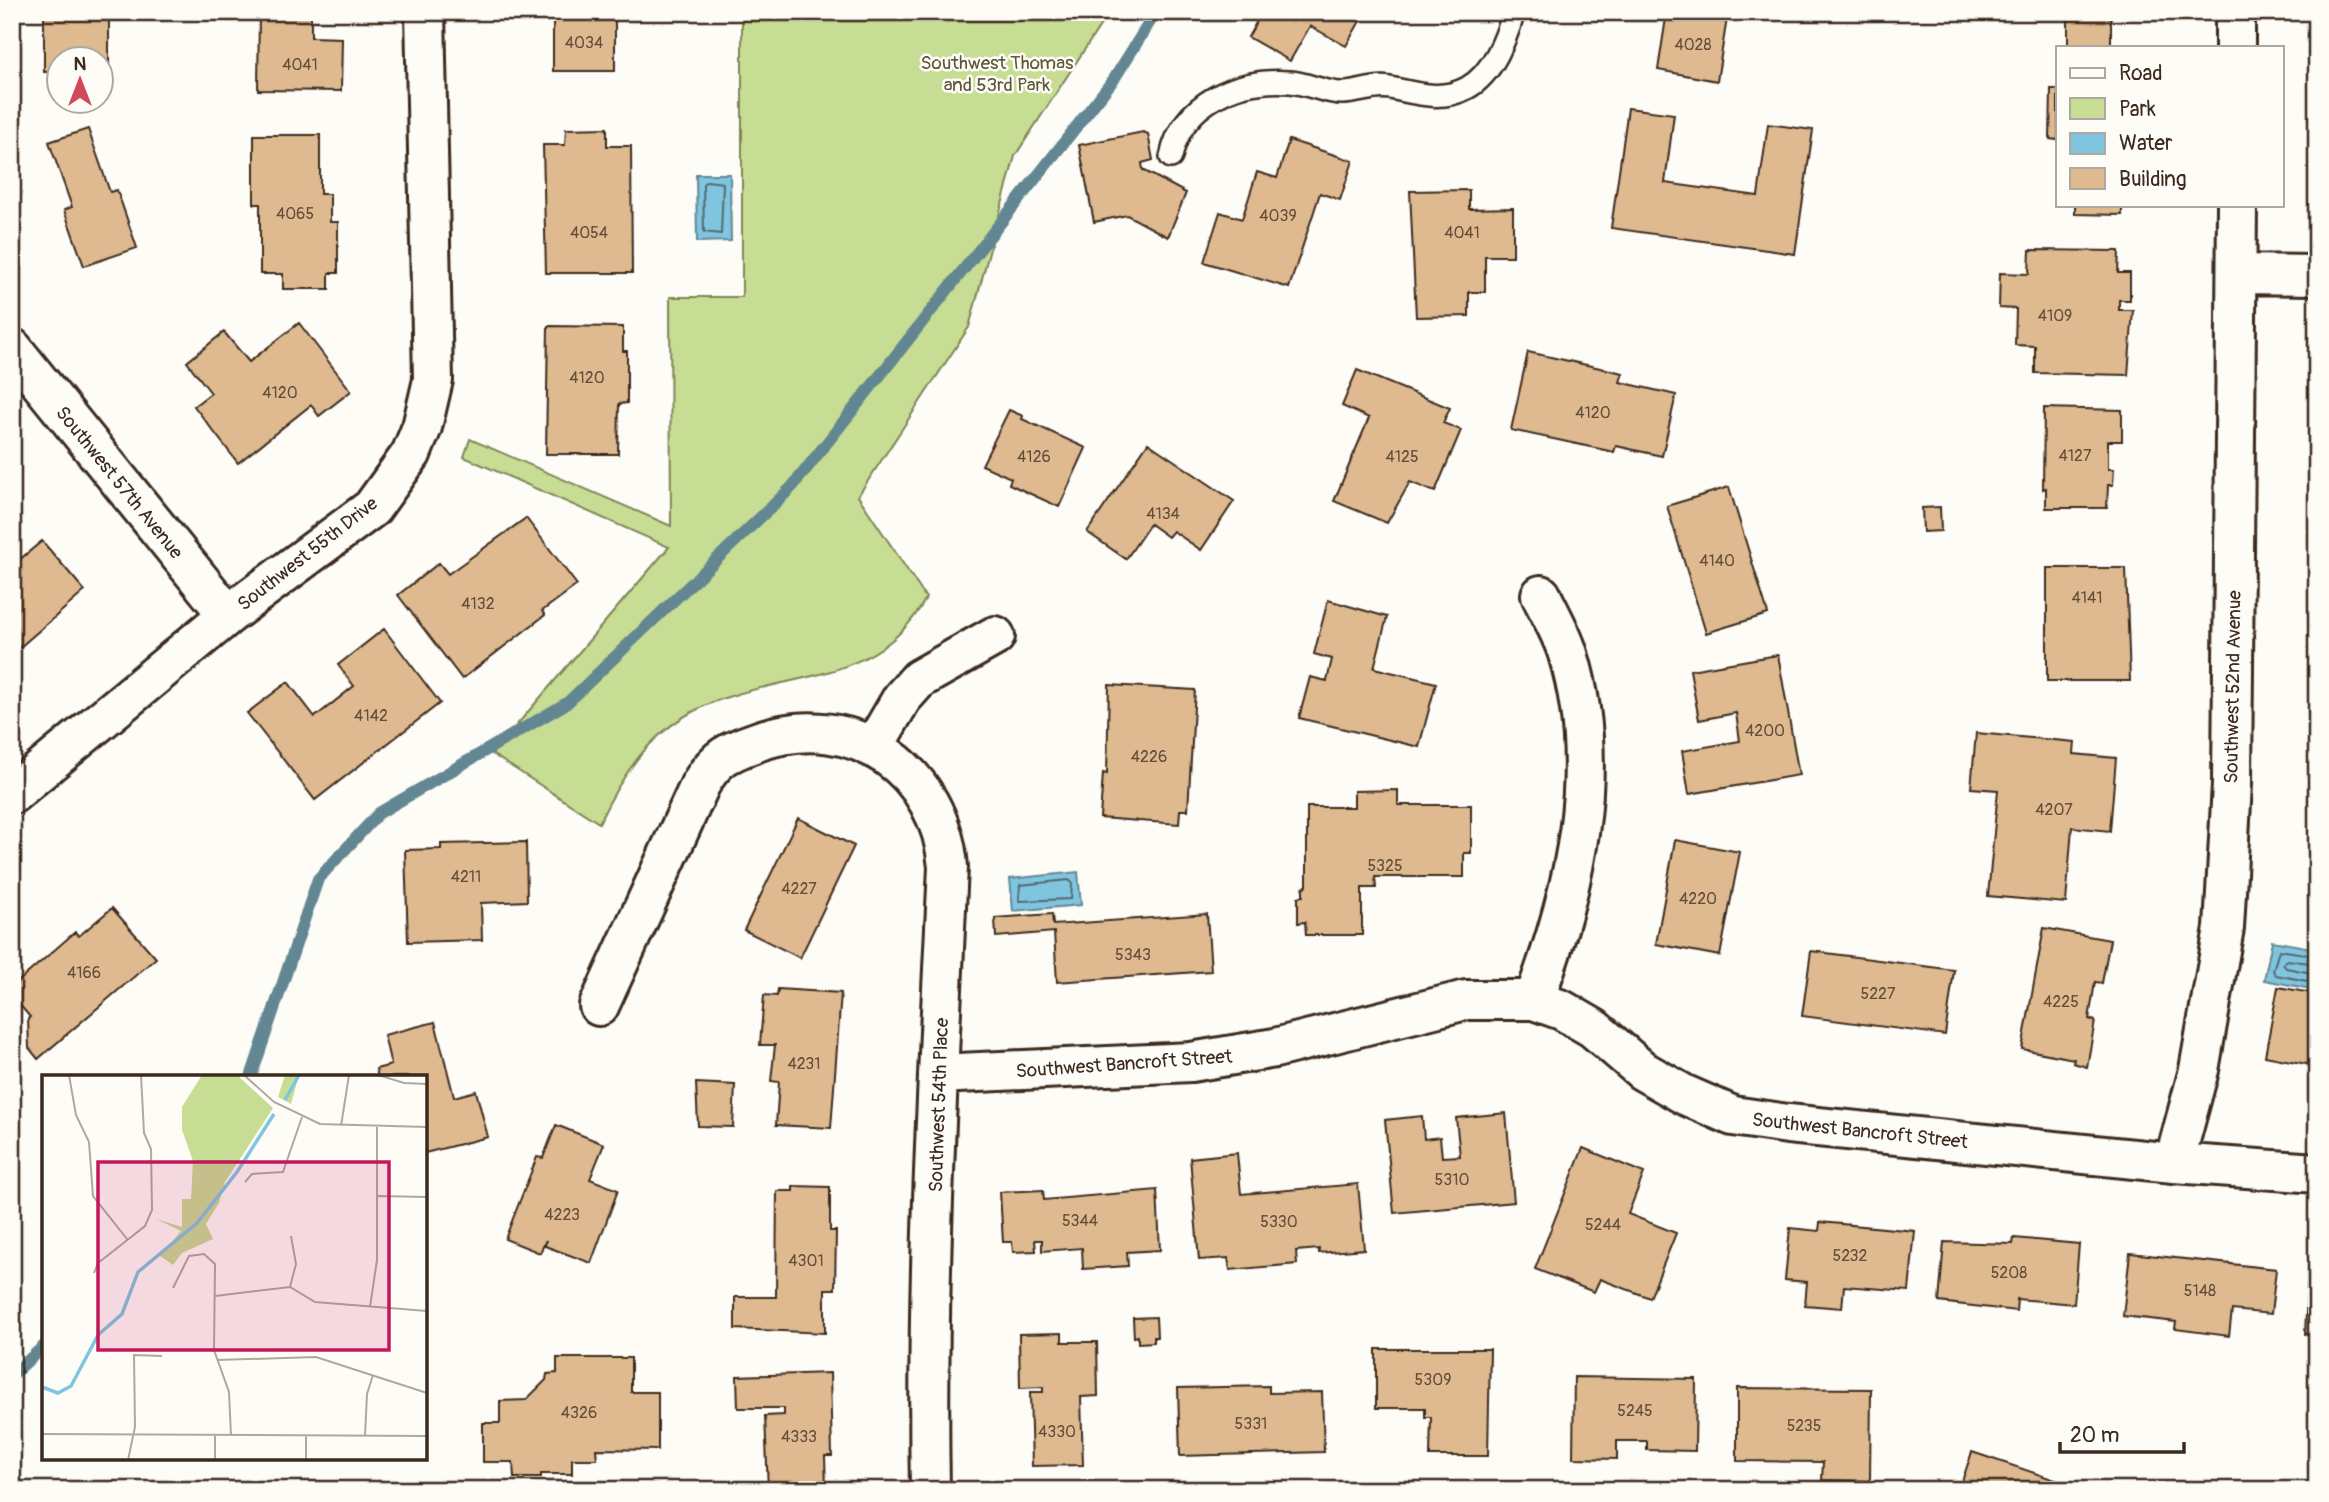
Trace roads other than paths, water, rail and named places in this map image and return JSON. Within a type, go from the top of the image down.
[{"type":"street","name":"Southwest 55th Drive","points":[[12,794],[228,615],[372,508],[401,470],[422,427],[433,380],[425,12]]},
{"type":"street","points":[[2235,12],[2235,46]]},
{"type":"street","name":"Southwest 52nd Avenue","points":[[2174,1163],[2199,1069],[2224,928],[2232,783],[2237,206]]},
{"type":"street","points":[[2237,274],[2317,275]]},
{"type":"street","name":"Southwest 57th Avenue","points":[[12,348],[228,615]]},
{"type":"street","points":[[1534,1000],[1555,943],[1568,895],[1582,817],[1580,719],[1571,668],[1567,652],[1541,595]]},
{"type":"street","points":[[874,746],[902,698],[919,679],[995,636]]},
{"type":"street","name":"Southwest 54th Place","points":[[599,1006],[711,766],[727,753],[778,736],[816,731],[844,735],[874,746],[903,770],[922,792],[936,814],[946,839],[948,867],[938,1074],[930,1490]]},
{"type":"street","name":"Southwest Bancroft Street","points":[[938,1074],[1191,1062],[1275,1048],[1465,1000],[1534,1000],[1562,1010],[1593,1028],[1643,1071],[1733,1116],[2174,1163],[2317,1173]]},
{"type":"lane","points":[[1171,157],[1174,145],[1194,113],[1207,100],[1230,90],[1273,81],[1313,85],[1341,93],[1388,87],[1424,96],[1452,94],[1468,87],[1497,55],[1514,12]]},
{"type":"water","points":[[696,174],[730,174],[731,241],[697,242]]},
{"type":"water","points":[[1078,872],[1081,905],[1013,911],[1010,879]]},
{"type":"water","points":[[2272,941],[2317,949],[2317,990],[2264,980]]},
{"type":"waterway","points":[[252,1075],[318,879],[379,813],[567,703],[792,487],[1114,79],[1156,12]]},
{"type":"waterway","points":[[12,1375],[42,1348]]},
{"type":"park label","name":"Southwest Thomas and 53rd Park","points":[[997,73]]}]
